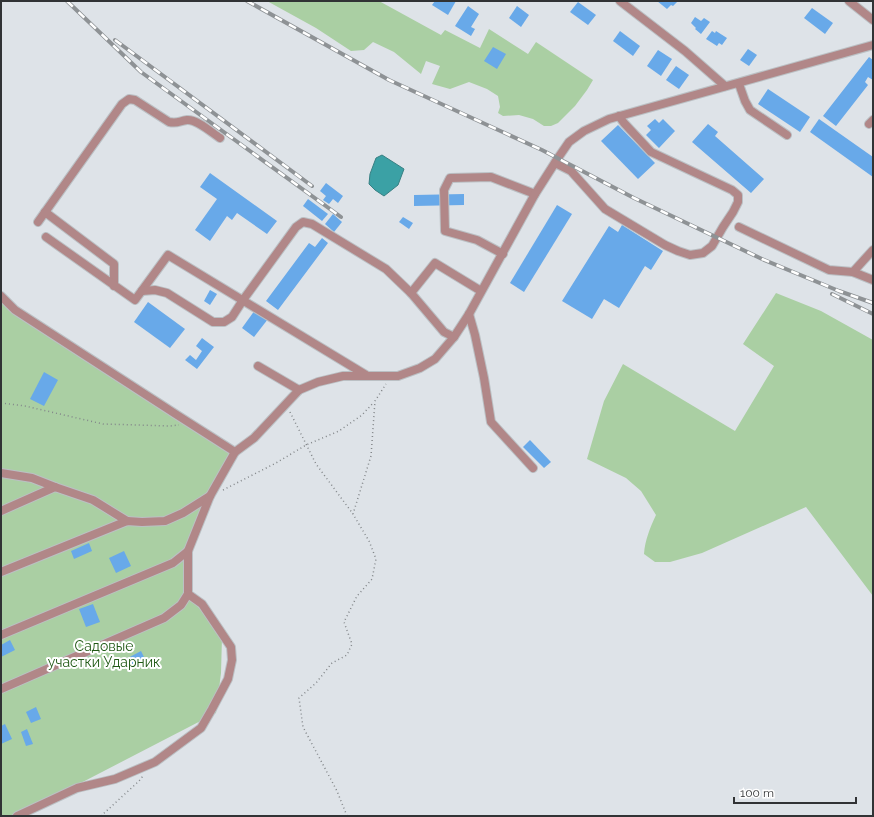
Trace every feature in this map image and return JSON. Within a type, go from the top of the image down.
[{"type":"street","points":[[620,1],[685,51],[725,86]]},
{"type":"street","points":[[849,1],[873,20]]},
{"type":"street","points":[[1,689],[164,618],[182,605],[188,594],[188,551],[210,496],[235,452],[254,438],[286,405],[298,390],[318,382],[343,376],[398,376],[420,368],[435,359],[454,337],[469,314],[535,194],[569,142],[584,131],[609,119],[873,46]]},
{"type":"street","points":[[738,84],[750,110],[787,135]]},
{"type":"street","points":[[38,222],[122,104],[129,100],[135,100],[169,122],[175,123],[188,120],[195,121],[220,138]]},
{"type":"street","points":[[555,163],[571,172],[605,209],[665,245],[678,251],[690,255],[703,253],[712,246],[733,212],[738,202],[738,195],[732,190],[651,152],[619,116]]},
{"type":"street","points":[[503,254],[477,240],[445,231],[444,190],[450,178],[491,177],[535,194]]},
{"type":"street","points":[[46,212],[114,264],[114,286]]},
{"type":"street","points":[[142,291],[155,290],[167,292],[213,322],[224,322],[232,317],[296,226],[303,222],[312,224],[386,269],[410,293],[444,332],[454,337]]},
{"type":"street","points":[[739,226],[829,270],[853,272],[873,280]]},
{"type":"street","points":[[46,237],[135,300],[168,254],[367,375]]},
{"type":"street","points":[[853,272],[873,250]]},
{"type":"street","points":[[410,293],[435,263],[481,291]]},
{"type":"street","points":[[1,296],[15,310],[235,452]]},
{"type":"street","points":[[469,314],[484,378],[490,422],[533,468]]},
{"type":"street","points":[[258,366],[298,390]]},
{"type":"street","points":[[1,473],[32,478],[55,488],[93,500],[127,521]]},
{"type":"street","points":[[1,511],[55,488]]},
{"type":"street","points":[[1,572],[127,521],[165,521],[182,513],[210,496]]},
{"type":"street","points":[[1,635],[173,563],[188,551]]},
{"type":"street","points":[[17,816],[77,788],[115,779],[155,762],[201,728],[228,679],[232,660],[231,647],[202,604],[188,594]]},
{"type":"path","points":[[224,490],[276,463],[306,445],[339,431],[362,415],[375,401],[391,376]]},
{"type":"path","points":[[353,514],[371,456],[375,401]]},
{"type":"path","points":[[1,403],[25,406],[103,424],[170,426],[190,423]]},
{"type":"path","points":[[286,405],[316,464],[353,514],[370,541],[376,559],[372,578],[357,596],[344,622],[352,644],[347,655],[332,663],[316,683],[299,698],[303,727],[337,791],[347,816]]},
{"type":"path","points":[[101,816],[138,781],[155,762]]},
{"type":"green space","points":[[267,1],[379,1],[441,35],[445,30],[480,48],[489,29],[528,54],[536,42],[593,80],[575,106],[558,123],[551,126],[544,126],[533,119],[519,115],[503,116],[498,113],[500,107],[498,96],[487,89],[469,82],[450,89],[432,84],[440,66],[426,61],[421,74],[394,52],[373,42],[364,50],[351,51],[316,28]]},
{"type":"green space","points":[[776,293],[821,311],[873,340],[873,596],[806,507],[702,553],[670,562],[655,562],[644,554],[648,534],[656,515],[641,491],[626,478],[587,459],[604,401],[623,364],[735,431],[774,366],[743,344]]},
{"type":"green space","name":"Садовые участки Ударник","points":[[1,296],[235,452],[188,551],[188,594],[222,637],[221,673],[216,713],[17,816],[1,816]]},
{"type":"water","points":[[382,155],[404,169],[398,185],[384,196],[369,184],[370,174],[376,158]]},
{"type":"building","points":[[435,1],[456,1],[448,15],[432,5]]},
{"type":"building","points":[[657,1],[678,1],[667,9]]},
{"type":"building","points":[[578,2],[596,15],[588,25],[570,12]]},
{"type":"building","points":[[468,6],[479,14],[471,27],[475,29],[471,36],[455,26]]},
{"type":"building","points":[[517,6],[529,15],[521,27],[509,18]]},
{"type":"building","points":[[812,8],[833,23],[825,34],[804,18]]},
{"type":"building","points":[[695,17],[701,21],[704,18],[710,22],[701,34],[691,23]]},
{"type":"building","points":[[620,31],[640,46],[633,56],[613,41]]},
{"type":"building","points":[[712,31],[715,33],[716,31],[727,38],[722,45],[719,43],[717,46],[706,39]]},
{"type":"building","points":[[493,47],[506,54],[497,69],[484,61]]},
{"type":"building","points":[[748,49],[757,55],[749,66],[740,60]]},
{"type":"building","points":[[658,50],[672,59],[661,76],[647,66]]},
{"type":"building","points":[[869,57],[873,60],[873,80],[868,77],[865,82],[868,85],[836,126],[823,116]]},
{"type":"building","points":[[676,66],[689,75],[679,89],[666,80]]},
{"type":"building","points":[[768,89],[810,117],[800,132],[758,104]]},
{"type":"building","points":[[655,119],[659,123],[663,119],[675,131],[659,148],[646,135],[651,130],[647,126]]},
{"type":"building","points":[[819,119],[873,157],[873,177],[810,132]]},
{"type":"building","points":[[708,124],[718,132],[715,136],[764,179],[751,193],[692,142]]},
{"type":"building","points":[[618,125],[655,163],[638,179],[601,141]]},
{"type":"building","points":[[210,173],[277,221],[267,234],[237,213],[232,220],[227,216],[210,241],[195,230],[217,199],[200,187]]},
{"type":"building","points":[[326,183],[343,196],[338,203],[333,199],[329,204],[323,200],[326,196],[320,191]]},
{"type":"building","points":[[464,194],[464,205],[414,206],[414,195]]},
{"type":"building","points":[[308,199],[328,214],[322,221],[303,206]]},
{"type":"building","points":[[557,205],[572,214],[524,292],[510,283]]},
{"type":"building","points":[[333,214],[342,222],[334,232],[325,224]]},
{"type":"building","points":[[403,217],[413,223],[409,229],[399,222]]},
{"type":"building","points":[[622,225],[663,251],[651,270],[645,266],[619,308],[604,299],[592,319],[562,301],[609,226],[618,232]]},
{"type":"building","points":[[322,238],[328,243],[278,310],[266,301],[309,243],[315,247]]},
{"type":"building","points":[[210,290],[217,294],[210,305],[204,301]]},
{"type":"building","points":[[148,302],[185,329],[170,348],[134,322]]},
{"type":"building","points":[[255,310],[268,319],[254,337],[242,328]]},
{"type":"building","points":[[202,338],[214,347],[197,369],[185,360],[190,355],[196,360],[202,351],[196,346]]},
{"type":"building","points":[[44,372],[58,380],[44,406],[30,399]]},
{"type":"building","points":[[530,440],[551,462],[544,468],[523,447]]},
{"type":"building","points":[[89,543],[92,551],[74,559],[71,551]]},
{"type":"building","points":[[124,551],[131,566],[116,573],[109,558]]},
{"type":"building","points":[[93,604],[100,622],[86,627],[79,609]]},
{"type":"building","points":[[10,640],[15,650],[1,657],[1,645]]},
{"type":"building","points":[[141,651],[146,661],[130,668],[126,659]]},
{"type":"building","points":[[36,707],[41,719],[31,723],[26,712]]},
{"type":"building","points":[[5,724],[12,739],[1,744],[1,726]]},
{"type":"building","points":[[27,729],[33,744],[26,746],[21,732]]},
{"type":"railway","points":[[67,1],[141,72],[341,217]]},
{"type":"railway","points":[[247,1],[389,80],[542,150],[634,198],[762,259],[839,291],[873,303]]},
{"type":"railway","points":[[115,40],[312,186]]},
{"type":"railway","points":[[832,294],[873,314]]}]
